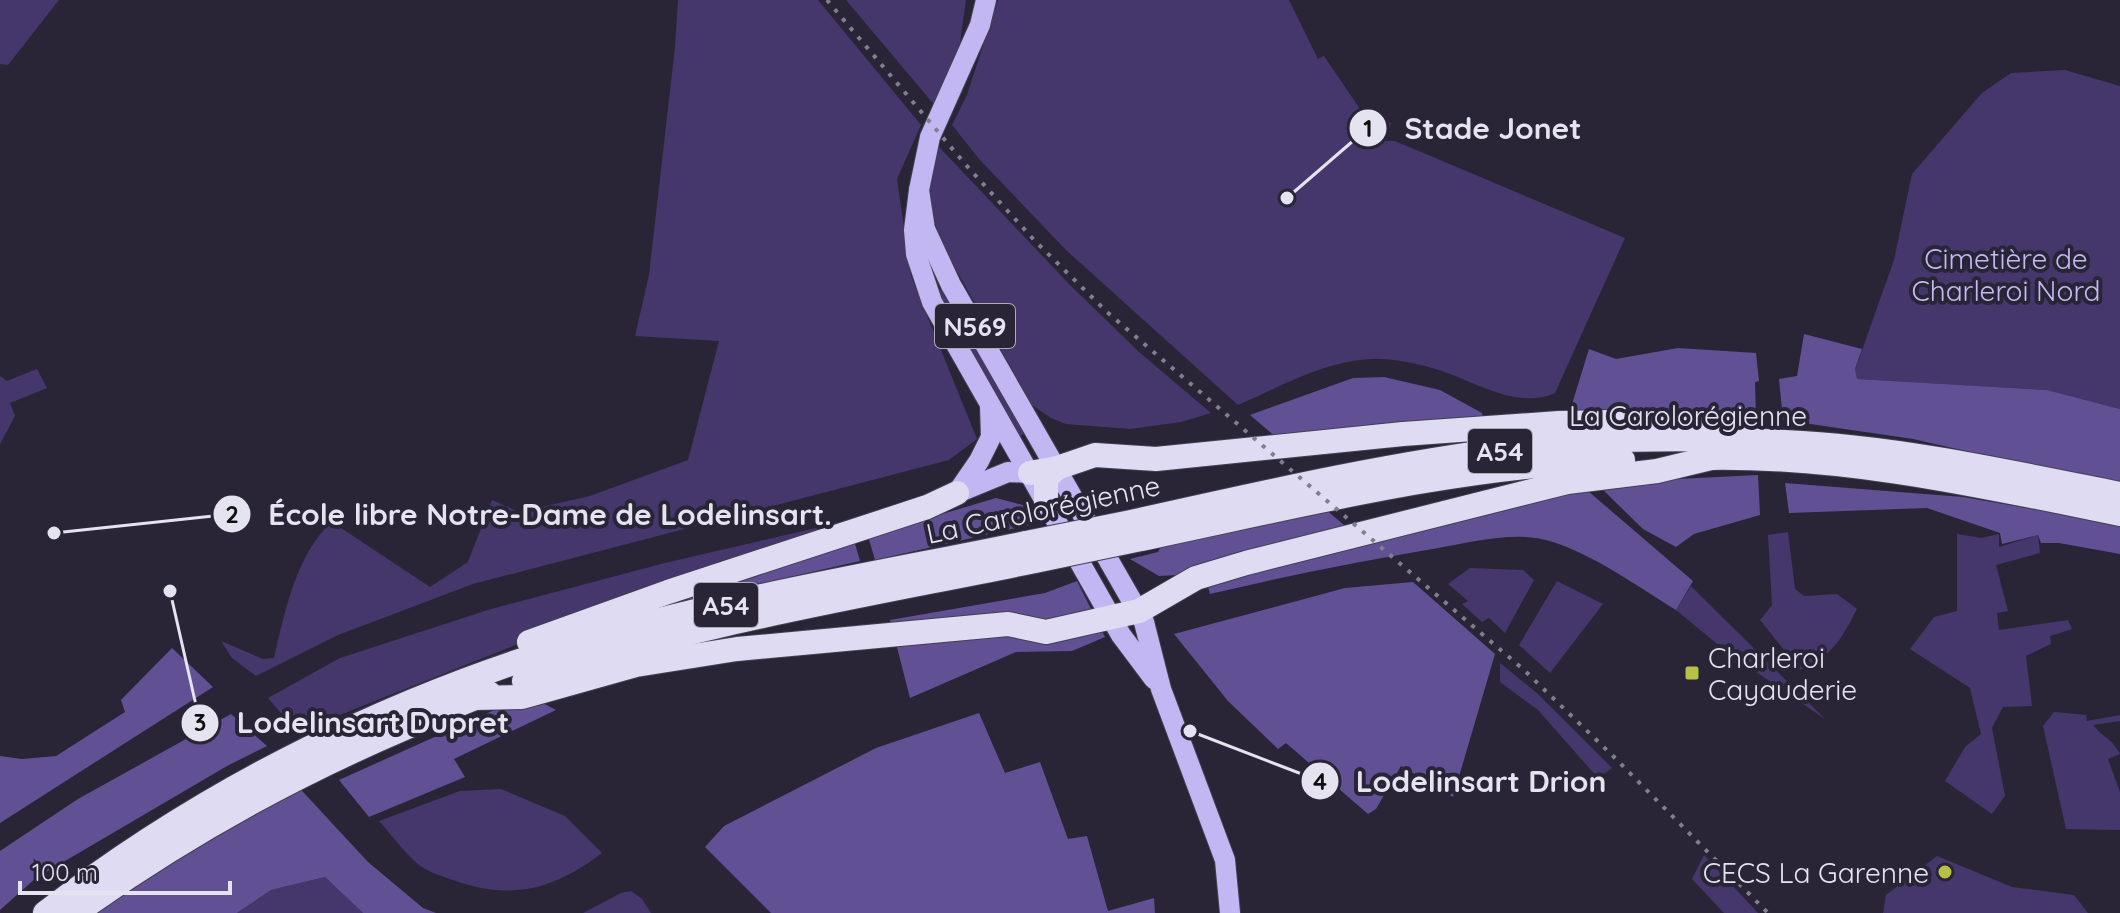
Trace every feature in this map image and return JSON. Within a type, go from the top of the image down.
[{"type":"highway","points":[[1030,473],[1095,455],[1156,459],[1403,434],[1559,423],[1662,421],[1840,432],[1875,450]]},
{"type":"highway","name":"La Carolorégienne","points":[[1136,530],[1302,485],[1525,447],[1602,441],[1694,439],[1787,442],[1875,450],[2120,494]]},
{"type":"highway","points":[[474,698],[522,697],[636,665],[737,649],[1008,624],[1046,632],[1139,611],[1196,578],[1246,563],[1567,482],[1657,471],[1715,457]]},
{"type":"highway","name":"La Carolorégienne","points":[[45,913],[156,834],[240,783],[433,693],[542,653],[664,619],[1136,530],[1528,467],[1606,461],[1715,457],[1787,460],[1982,486],[2120,514]]},
{"type":"highway","points":[[1046,501],[1046,478],[1057,468]]},
{"type":"highway","points":[[433,693],[466,666],[533,640],[927,507],[957,493]]},
{"type":"highway","name":"La Carolorégienne","points":[[76,913],[253,800],[355,749],[474,698],[608,654],[1031,552]]},
{"type":"main road","name":"N569","points":[[968,52],[974,0]]},
{"type":"main road","name":"N569","points":[[986,0],[980,25],[930,137],[914,230],[916,254],[932,302],[1121,635],[1161,689]]},
{"type":"main road","name":"N569","points":[[919,190],[925,229],[951,285],[1139,611],[1149,637],[1161,689],[1225,860],[1230,913]]},
{"type":"main road","points":[[957,493],[991,437],[990,403]]},
{"type":"main road","points":[[957,493],[1008,472],[1030,473]]},
{"type":"green space","points":[[0,0],[59,0],[8,65],[0,64]]},
{"type":"green space","points":[[678,0],[818,0],[921,125],[897,179],[911,276],[977,439],[949,460],[473,584],[338,635],[256,676],[232,658],[221,641],[263,659],[274,658],[301,567],[320,535],[332,522],[430,587],[468,562],[492,500],[519,512],[590,496],[688,460],[719,341],[635,336],[649,275]]},
{"type":"green space","points":[[846,0],[966,0],[959,49],[937,108]]},
{"type":"green space","points":[[998,0],[1289,0],[1318,59],[1324,56],[1360,109],[1391,123],[1385,141],[1395,141],[1625,238],[1555,393],[1540,398],[1509,396],[1432,368],[1402,361],[1371,359],[1336,364],[1238,405],[1066,250],[980,160],[952,125],[967,95]]},
{"type":"green space","name":"Cimetière de Charleroi Nord","points":[[2065,70],[2120,86],[2120,409],[2047,390],[1856,379],[1855,370],[1894,260],[1912,174],[1982,93],[2011,73]]},
{"type":"green space","points":[[939,147],[1070,285],[1139,352],[1211,413],[1181,422],[1130,429],[1066,424],[1032,405],[940,241],[926,191]]},
{"type":"green space","points":[[944,290],[1027,432],[1019,437],[937,291]]},
{"type":"green space","points":[[37,369],[47,388],[10,403],[15,416],[0,444],[0,376],[7,381]]},
{"type":"green space","points":[[842,522],[712,567],[297,732],[268,698],[340,658],[491,609],[665,563]]},
{"type":"green space","points":[[1788,532],[1795,589],[1804,596],[1837,594],[1857,609],[1835,646],[1800,670],[1760,620],[1772,605],[1768,535]]},
{"type":"green space","points":[[1957,534],[1981,538],[1999,534],[1999,547],[2038,535],[2040,553],[1996,565],[2008,611],[1997,613],[1999,630],[2068,620],[2072,629],[2050,636],[2051,644],[2026,656],[2032,706],[2003,707],[1992,728],[2005,796],[1992,814],[1945,781],[1965,747],[1981,734],[1970,688],[1910,649],[1934,617],[1957,611]]},
{"type":"green space","points":[[1470,568],[1523,570],[1534,580],[1505,633],[1489,618],[1482,622],[1462,604],[1468,601],[1448,584]]},
{"type":"green space","points":[[1557,581],[1603,604],[1550,673],[1519,645]]},
{"type":"green space","points":[[1691,586],[1825,719],[1727,652],[1676,610]]},
{"type":"green space","points":[[1500,663],[1538,694],[1612,768],[1598,778],[1538,710],[1500,682]]},
{"type":"green space","points":[[2054,712],[2086,715],[2087,721],[2120,715],[2120,721],[2093,725],[2120,754],[2108,759],[2120,792],[2120,830],[2066,829],[2043,726]]},
{"type":"green space","points":[[501,789],[565,816],[602,853],[584,866],[547,884],[492,890],[427,870],[408,855],[379,821],[460,791]]},
{"type":"green space","points":[[1704,855],[1758,913],[1724,913],[1692,879]]},
{"type":"green space","name":"CECS La Garenne","points":[[1937,856],[2012,887],[2074,895],[2088,913],[1883,913],[1886,895]]},
{"type":"green space","points":[[325,877],[363,913],[237,913],[271,890]]},
{"type":"green space","points":[[631,891],[642,899],[651,913],[583,913],[621,893]]},
{"type":"shaded area","points":[[1804,334],[1862,349],[1855,369],[1857,379],[2047,390],[2120,409],[2120,486],[1913,439],[1783,420],[1779,379],[1797,376]]},
{"type":"shaded area","points":[[1678,348],[1756,353],[1759,381],[1755,382],[1756,418],[1568,417],[1589,349],[1616,359]]},
{"type":"shaded area","points":[[1384,377],[1440,390],[1482,413],[1483,422],[1278,439],[1250,415],[1353,378]]},
{"type":"shaded area","points":[[1758,475],[1760,515],[1694,534],[1676,547],[1643,529],[1596,483]]},
{"type":"shaded area","points":[[1785,483],[1963,497],[2120,524],[2120,554],[2059,543],[2041,543],[2038,535],[2002,544],[2000,533],[1927,508],[1789,513]]},
{"type":"shaded area","points":[[1588,491],[1693,581],[1676,610],[1585,555],[1553,542],[1525,537],[1481,540],[1381,558],[1210,594],[1207,583],[1524,497]]},
{"type":"shaded area","points":[[996,498],[1027,506],[1034,524],[875,560],[868,536]]},
{"type":"shaded area","points":[[1325,509],[1350,530],[1177,575],[1159,576],[1130,559],[1158,552],[1164,541]]},
{"type":"shaded area","points":[[854,540],[860,561],[688,600],[685,595]]},
{"type":"shaded area","points":[[1077,581],[1105,637],[1072,651],[1016,652],[910,698],[890,620],[1045,593]]},
{"type":"shaded area","points":[[1413,582],[1495,654],[1453,797],[1401,766],[1376,809],[1368,814],[1286,743],[1278,749],[1228,701],[1174,634],[1345,588]]},
{"type":"shaded area","points":[[172,648],[213,687],[0,823],[0,756],[22,759],[56,756],[125,712],[121,700]]},
{"type":"shaded area","points":[[528,695],[556,710],[454,759],[465,777],[369,817],[339,780]]},
{"type":"shaded area","points":[[979,713],[1005,773],[1040,762],[1068,839],[1087,836],[1108,911],[1154,898],[1155,913],[771,913],[705,847],[724,826],[876,748]]},
{"type":"shaded area","points":[[231,714],[267,746],[227,766],[36,878],[0,910],[0,851],[78,799]]},
{"type":"shaded area","points":[[292,780],[368,862],[423,908],[436,913],[363,913],[325,877],[271,890],[237,913],[78,913]]},
{"type":"railway","points":[[827,0],[966,165],[1035,241],[1107,312],[1524,670],[1768,913]]},
{"type":"place","name":"Stade Jonet","points":[[1287,198]]},
{"type":"place","name":"École libre Notre-Dame de Lodelinsart.","points":[[54,533]]},
{"type":"place","name":"Lodelinsart Dupret","points":[[170,591]]},
{"type":"place","name":"Charleroi Cayauderie","points":[[1692,673]]},
{"type":"place","name":"Lodelinsart Drion","points":[[1190,731]]},
{"type":"place","name":"CECS La Garenne","points":[[1945,872]]}]
